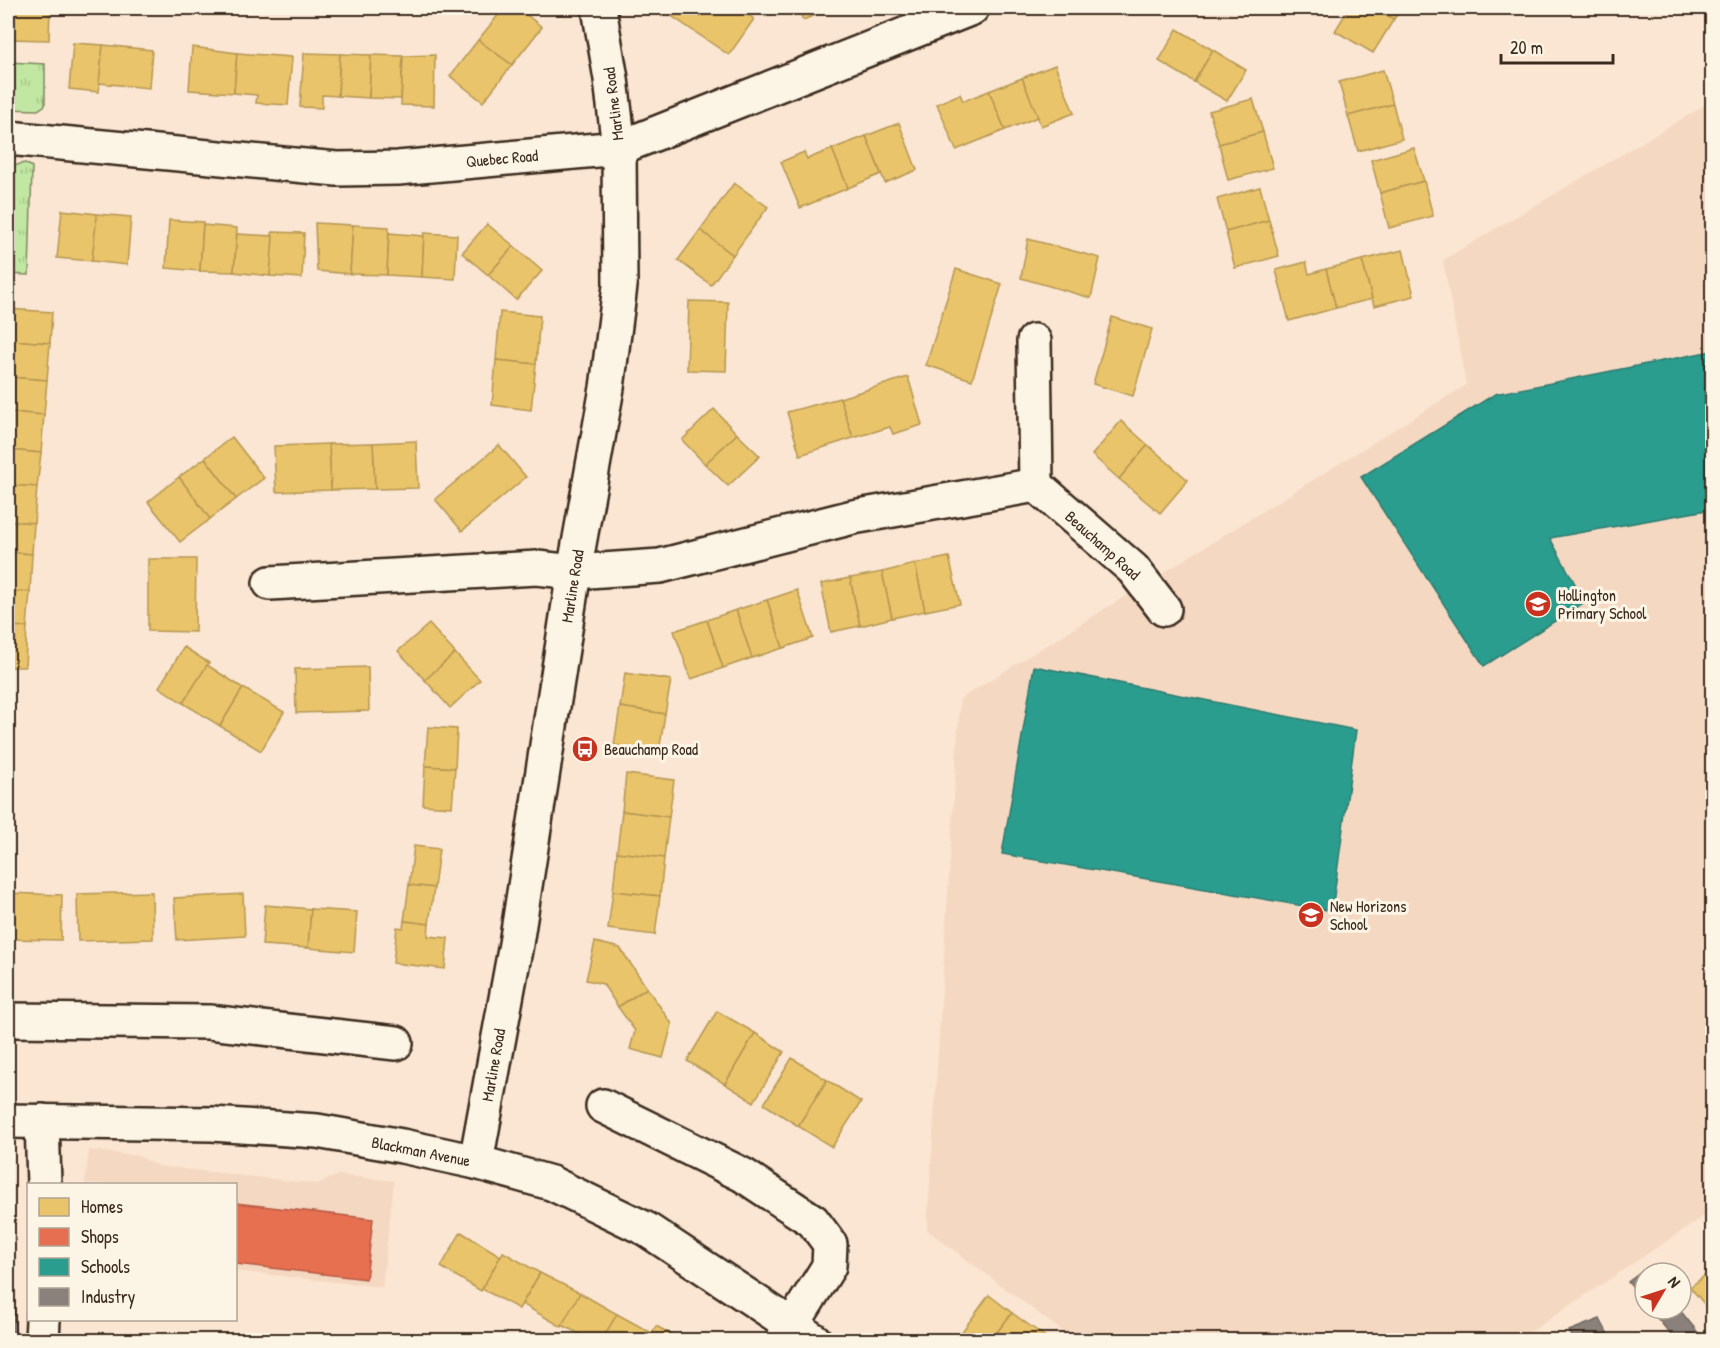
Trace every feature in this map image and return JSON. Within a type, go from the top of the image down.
[{"type":"street","name":"Marline Road","points":[[476,1162],[516,944],[574,572],[607,388],[620,286],[619,148],[599,8]]},
{"type":"street","name":"Quebec Road","points":[[8,138],[337,169],[398,168],[619,148],[972,8]]},
{"type":"street","points":[[270,583],[537,568],[574,572],[660,566],[853,518],[1036,485],[1034,341]]},
{"type":"street","name":"Beauchamp Road","points":[[1036,485],[1133,569],[1164,609]]},
{"type":"street","points":[[8,1020],[209,1022],[396,1043]]},
{"type":"street","name":"Blackman Avenue","points":[[8,1121],[212,1124],[317,1131],[476,1162],[551,1183],[646,1230],[797,1336],[829,1266],[830,1244],[813,1221],[743,1175],[603,1106]]},
{"type":"street","points":[[42,1121],[44,1183]]},
{"type":"street","points":[[42,1341],[43,1321]]},
{"type":"shaded area","name":"New Horizons School","points":[[1712,101],[1712,1211],[1637,1261],[1633,1261],[1633,1264],[1518,1340],[1074,1340],[927,1230],[960,699],[1466,385],[1443,260]]},
{"type":"shaded area","points":[[89,1150],[138,1156],[158,1166],[317,1184],[338,1175],[394,1181],[382,1287],[237,1271],[237,1183],[85,1183]]},
{"type":"green space","points":[[8,62],[45,64],[45,105],[38,110],[8,109]]},
{"type":"green space","points":[[25,163],[32,167],[29,275],[8,274],[8,167]]},
{"type":"building: Homes","points":[[8,8],[50,8],[49,40],[8,39]]},
{"type":"building: Homes","points":[[504,8],[518,8],[542,27],[512,65],[478,40]]},
{"type":"building: Homes","points":[[675,8],[738,8],[754,19],[729,55],[670,15]]},
{"type":"building: Homes","points":[[798,8],[833,8],[803,20]]},
{"type":"building: Homes","points":[[1349,8],[1374,8],[1394,19],[1373,53],[1335,31]]},
{"type":"building: Homes","points":[[1374,8],[1401,8],[1394,19]]},
{"type":"building: Homes","points":[[1177,29],[1213,50],[1194,82],[1159,61]]},
{"type":"building: Homes","points":[[478,40],[512,65],[483,102],[450,76]]},
{"type":"building: Homes","points":[[73,43],[103,45],[99,92],[69,89]]},
{"type":"building: Homes","points":[[103,45],[152,50],[149,88],[99,83]]},
{"type":"building: Homes","points":[[192,47],[237,53],[234,93],[189,90]]},
{"type":"building: Homes","points":[[1213,50],[1246,70],[1227,101],[1194,82]]},
{"type":"building: Homes","points":[[237,53],[292,57],[288,105],[256,103],[257,95],[234,93]]},
{"type":"building: Homes","points":[[304,53],[340,54],[338,96],[322,95],[322,108],[300,107]]},
{"type":"building: Homes","points":[[340,54],[371,55],[369,98],[338,96]]},
{"type":"building: Homes","points":[[371,55],[403,56],[401,99],[369,98]]},
{"type":"building: Homes","points":[[435,55],[434,106],[401,105],[403,56]]},
{"type":"building: Homes","points":[[1055,65],[1074,113],[1041,126],[1022,78]]},
{"type":"building: Homes","points":[[1383,70],[1393,104],[1348,116],[1339,82]]},
{"type":"building: Homes","points":[[1022,78],[1038,117],[1005,130],[989,91]]},
{"type":"building: Homes","points":[[989,91],[1005,130],[956,150],[937,104],[960,94],[963,101]]},
{"type":"building: Homes","points":[[1253,99],[1263,132],[1219,144],[1209,111]]},
{"type":"building: Homes","points":[[1393,104],[1402,139],[1358,151],[1348,116]]},
{"type":"building: Homes","points":[[899,123],[917,170],[885,183],[866,136]]},
{"type":"building: Homes","points":[[1263,132],[1273,168],[1228,180],[1219,144]]},
{"type":"building: Homes","points":[[866,136],[881,174],[848,188],[832,149]]},
{"type":"building: Homes","points":[[1414,148],[1424,181],[1380,193],[1371,160]]},
{"type":"building: Homes","points":[[832,149],[848,188],[800,208],[781,162],[804,152],[807,159]]},
{"type":"building: Homes","points":[[1424,181],[1433,216],[1389,228],[1380,193]]},
{"type":"building: Homes","points":[[734,183],[768,207],[733,255],[700,230]]},
{"type":"building: Homes","points":[[1260,187],[1269,220],[1226,232],[1217,199]]},
{"type":"building: Homes","points":[[62,210],[97,214],[92,261],[57,258]]},
{"type":"building: Homes","points":[[97,214],[131,217],[127,265],[92,261]]},
{"type":"building: Homes","points":[[169,220],[203,222],[200,271],[166,268]]},
{"type":"building: Homes","points":[[1269,220],[1279,256],[1235,268],[1226,232]]},
{"type":"building: Homes","points":[[315,223],[353,225],[350,274],[317,271]]},
{"type":"building: Homes","points":[[487,224],[514,246],[488,275],[462,253]]},
{"type":"building: Homes","points":[[203,225],[237,228],[234,272],[200,271]]},
{"type":"building: Homes","points":[[353,225],[389,227],[387,275],[350,274]]},
{"type":"building: Homes","points":[[700,230],[733,255],[711,285],[678,260]]},
{"type":"building: Homes","points":[[272,232],[304,233],[302,278],[270,276]]},
{"type":"building: Homes","points":[[389,233],[424,236],[422,277],[387,275]]},
{"type":"building: Homes","points":[[424,233],[457,235],[455,279],[422,277]]},
{"type":"building: Homes","points":[[237,234],[273,236],[270,276],[234,272]]},
{"type":"building: Homes","points":[[1028,239],[1100,258],[1091,298],[1021,278]]},
{"type":"building: Homes","points":[[514,246],[542,271],[516,300],[488,275]]},
{"type":"building: Homes","points":[[1403,250],[1414,296],[1374,306],[1362,260]]},
{"type":"building: Homes","points":[[1362,260],[1372,299],[1336,308],[1326,269]]},
{"type":"building: Homes","points":[[1306,262],[1309,274],[1326,269],[1336,308],[1289,321],[1276,270]]},
{"type":"building: Homes","points":[[956,269],[1002,284],[972,380],[926,365]]},
{"type":"building: Homes","points":[[689,301],[728,302],[726,371],[687,370]]},
{"type":"building: Homes","points":[[8,309],[52,312],[50,343],[8,340]]},
{"type":"building: Homes","points":[[500,312],[540,316],[536,364],[496,360]]},
{"type":"building: Homes","points":[[1112,317],[1152,329],[1133,396],[1093,384]]},
{"type":"building: Homes","points":[[9,340],[50,343],[47,380],[8,377]]},
{"type":"building: Homes","points":[[496,360],[536,364],[531,410],[492,405]]},
{"type":"building: Homes","points":[[8,377],[47,380],[44,415],[8,412]]},
{"type":"building: Homes","points":[[908,377],[922,425],[893,434],[890,427],[853,438],[840,398]]},
{"type":"building: Homes","points":[[840,398],[853,438],[800,455],[787,412]]},
{"type":"building: Homes","points":[[714,409],[737,434],[705,464],[682,440]]},
{"type":"building: Homes","points":[[8,412],[44,415],[41,453],[8,450]]},
{"type":"building: Homes","points":[[1121,421],[1148,445],[1119,479],[1092,455]]},
{"type":"building: Homes","points":[[737,434],[760,456],[728,486],[705,464]]},
{"type":"building: Homes","points":[[232,437],[264,478],[236,499],[205,458]]},
{"type":"building: Homes","points":[[416,441],[418,488],[375,489],[373,443]]},
{"type":"building: Homes","points":[[373,443],[375,489],[331,490],[329,444]]},
{"type":"building: Homes","points":[[329,444],[331,490],[276,492],[274,446]]},
{"type":"building: Homes","points":[[499,445],[526,477],[462,531],[435,499]]},
{"type":"building: Homes","points":[[1148,445],[1188,480],[1160,513],[1119,479]]},
{"type":"building: Homes","points":[[8,450],[41,453],[37,487],[8,485]]},
{"type":"building: Homes","points":[[205,458],[236,499],[210,519],[179,477]]},
{"type":"building: Homes","points":[[179,477],[210,519],[180,542],[148,502]]},
{"type":"building: Homes","points":[[8,485],[37,487],[34,523],[8,521]]},
{"type":"building: Homes","points":[[8,521],[34,523],[32,554],[8,552]]},
{"type":"building: Homes","points":[[8,552],[32,554],[30,592],[8,591]]},
{"type":"building: Homes","points":[[949,557],[960,604],[925,611],[915,564]]},
{"type":"building: Homes","points":[[148,559],[196,559],[195,632],[148,631]]},
{"type":"building: Homes","points":[[915,564],[925,611],[892,618],[882,572]]},
{"type":"building: Homes","points":[[882,572],[892,618],[860,626],[850,578]]},
{"type":"building: Homes","points":[[850,578],[860,626],[831,632],[821,584]]},
{"type":"building: Homes","points":[[797,590],[813,638],[783,648],[767,600]]},
{"type":"building: Homes","points":[[8,591],[30,592],[27,627],[8,626]]},
{"type":"building: Homes","points":[[767,600],[783,648],[752,658],[736,610]]},
{"type":"building: Homes","points":[[736,610],[752,658],[723,668],[707,620]]},
{"type":"building: Homes","points":[[707,620],[723,668],[691,679],[674,631]]},
{"type":"building: Homes","points":[[429,624],[455,653],[425,680],[398,651]]},
{"type":"building: Homes","points":[[8,626],[27,627],[25,667],[8,667]]},
{"type":"building: Homes","points":[[184,647],[209,663],[183,703],[159,687]]},
{"type":"building: Homes","points":[[455,653],[480,680],[450,708],[425,680]]},
{"type":"building: Homes","points":[[207,665],[243,688],[220,726],[183,703]]},
{"type":"building: Homes","points":[[368,667],[369,711],[296,713],[295,669]]},
{"type":"building: Homes","points":[[625,673],[671,680],[665,714],[620,707]]},
{"type":"building: Homes","points":[[243,688],[284,712],[261,751],[220,726]]},
{"type":"building: Homes","points":[[620,707],[665,714],[659,752],[614,745]]},
{"type":"building: Homes","points":[[428,727],[457,729],[455,768],[425,766]]},
{"type":"building: Homes","points":[[425,766],[455,768],[452,807],[423,805]]},
{"type":"building: Homes","points":[[626,774],[674,780],[669,817],[622,811]]},
{"type":"building: Homes","points":[[622,811],[669,817],[664,858],[617,852]]},
{"type":"building: Homes","points":[[414,846],[439,849],[434,888],[409,885]]},
{"type":"building: Homes","points":[[617,852],[664,858],[660,896],[613,891]]},
{"type":"building: Homes","points":[[409,885],[434,888],[429,924],[404,921]]},
{"type":"building: Homes","points":[[613,891],[660,896],[655,935],[608,929]]},
{"type":"building: Homes","points":[[152,892],[153,939],[78,941],[77,894]]},
{"type":"building: Homes","points":[[8,893],[62,895],[61,940],[8,939]]},
{"type":"building: Homes","points":[[243,894],[245,936],[177,940],[174,898]]},
{"type":"building: Homes","points":[[265,905],[311,909],[308,948],[262,945]]},
{"type":"building: Homes","points":[[311,909],[357,912],[354,952],[308,948]]},
{"type":"building: Homes","points":[[404,921],[429,924],[428,936],[448,938],[445,969],[393,963],[397,927],[403,928]]},
{"type":"building: Homes","points":[[595,942],[620,948],[647,988],[618,1007],[603,984],[586,980]]},
{"type":"building: Homes","points":[[647,988],[672,1024],[663,1058],[630,1049],[635,1031],[618,1007]]},
{"type":"building: Homes","points":[[717,1011],[755,1033],[725,1084],[687,1061]]},
{"type":"building: Homes","points":[[755,1033],[784,1052],[754,1102],[725,1084]]},
{"type":"building: Homes","points":[[792,1058],[827,1080],[798,1126],[764,1104]]},
{"type":"building: Homes","points":[[827,1080],[861,1102],[832,1147],[798,1126]]},
{"type":"building: Homes","points":[[461,1232],[501,1256],[481,1291],[441,1267]]},
{"type":"building: Homes","points":[[503,1252],[540,1273],[519,1309],[482,1289]]},
{"type":"building: Homes","points":[[1712,1270],[1711,1312],[1693,1291],[1693,1285]]},
{"type":"building: Homes","points":[[540,1273],[580,1293],[562,1327],[522,1304]]},
{"type":"building: Homes","points":[[580,1293],[617,1314],[602,1340],[591,1340],[562,1325]]},
{"type":"building: Homes","points":[[989,1295],[1012,1313],[991,1340],[963,1340],[958,1337]]},
{"type":"building: Homes","points":[[1012,1313],[1047,1338],[1045,1340],[991,1340]]},
{"type":"building: Homes","points":[[617,1314],[652,1333],[648,1340],[602,1340]]},
{"type":"building: Homes","points":[[656,1326],[682,1340],[648,1340]]},
{"type":"building: Shops","points":[[237,1203],[373,1219],[366,1279],[237,1264]]},
{"type":"building: Schools","points":[[1712,351],[1712,509],[1550,538],[1585,602],[1484,666],[1361,477],[1495,394]]},
{"type":"building: Schools","points":[[1034,666],[1356,730],[1332,911],[1002,854]]},
{"type":"building: Industry","points":[[8,1199],[11,1200],[15,1332],[8,1332]]},
{"type":"building: Industry","points":[[1633,1278],[1633,1288],[1628,1282]]},
{"type":"building: Industry","points":[[1600,1319],[1611,1340],[1574,1340],[1569,1331]]},
{"type":"building: Industry","points":[[1660,1321],[1689,1321],[1704,1340],[1675,1340]]},
{"type":"place","name":"Hollington Primary School","points":[[1538,604]]},
{"type":"place","name":"Beauchamp Road","points":[[585,749]]},
{"type":"place","name":"New Horizons School","points":[[1311,915]]}]
